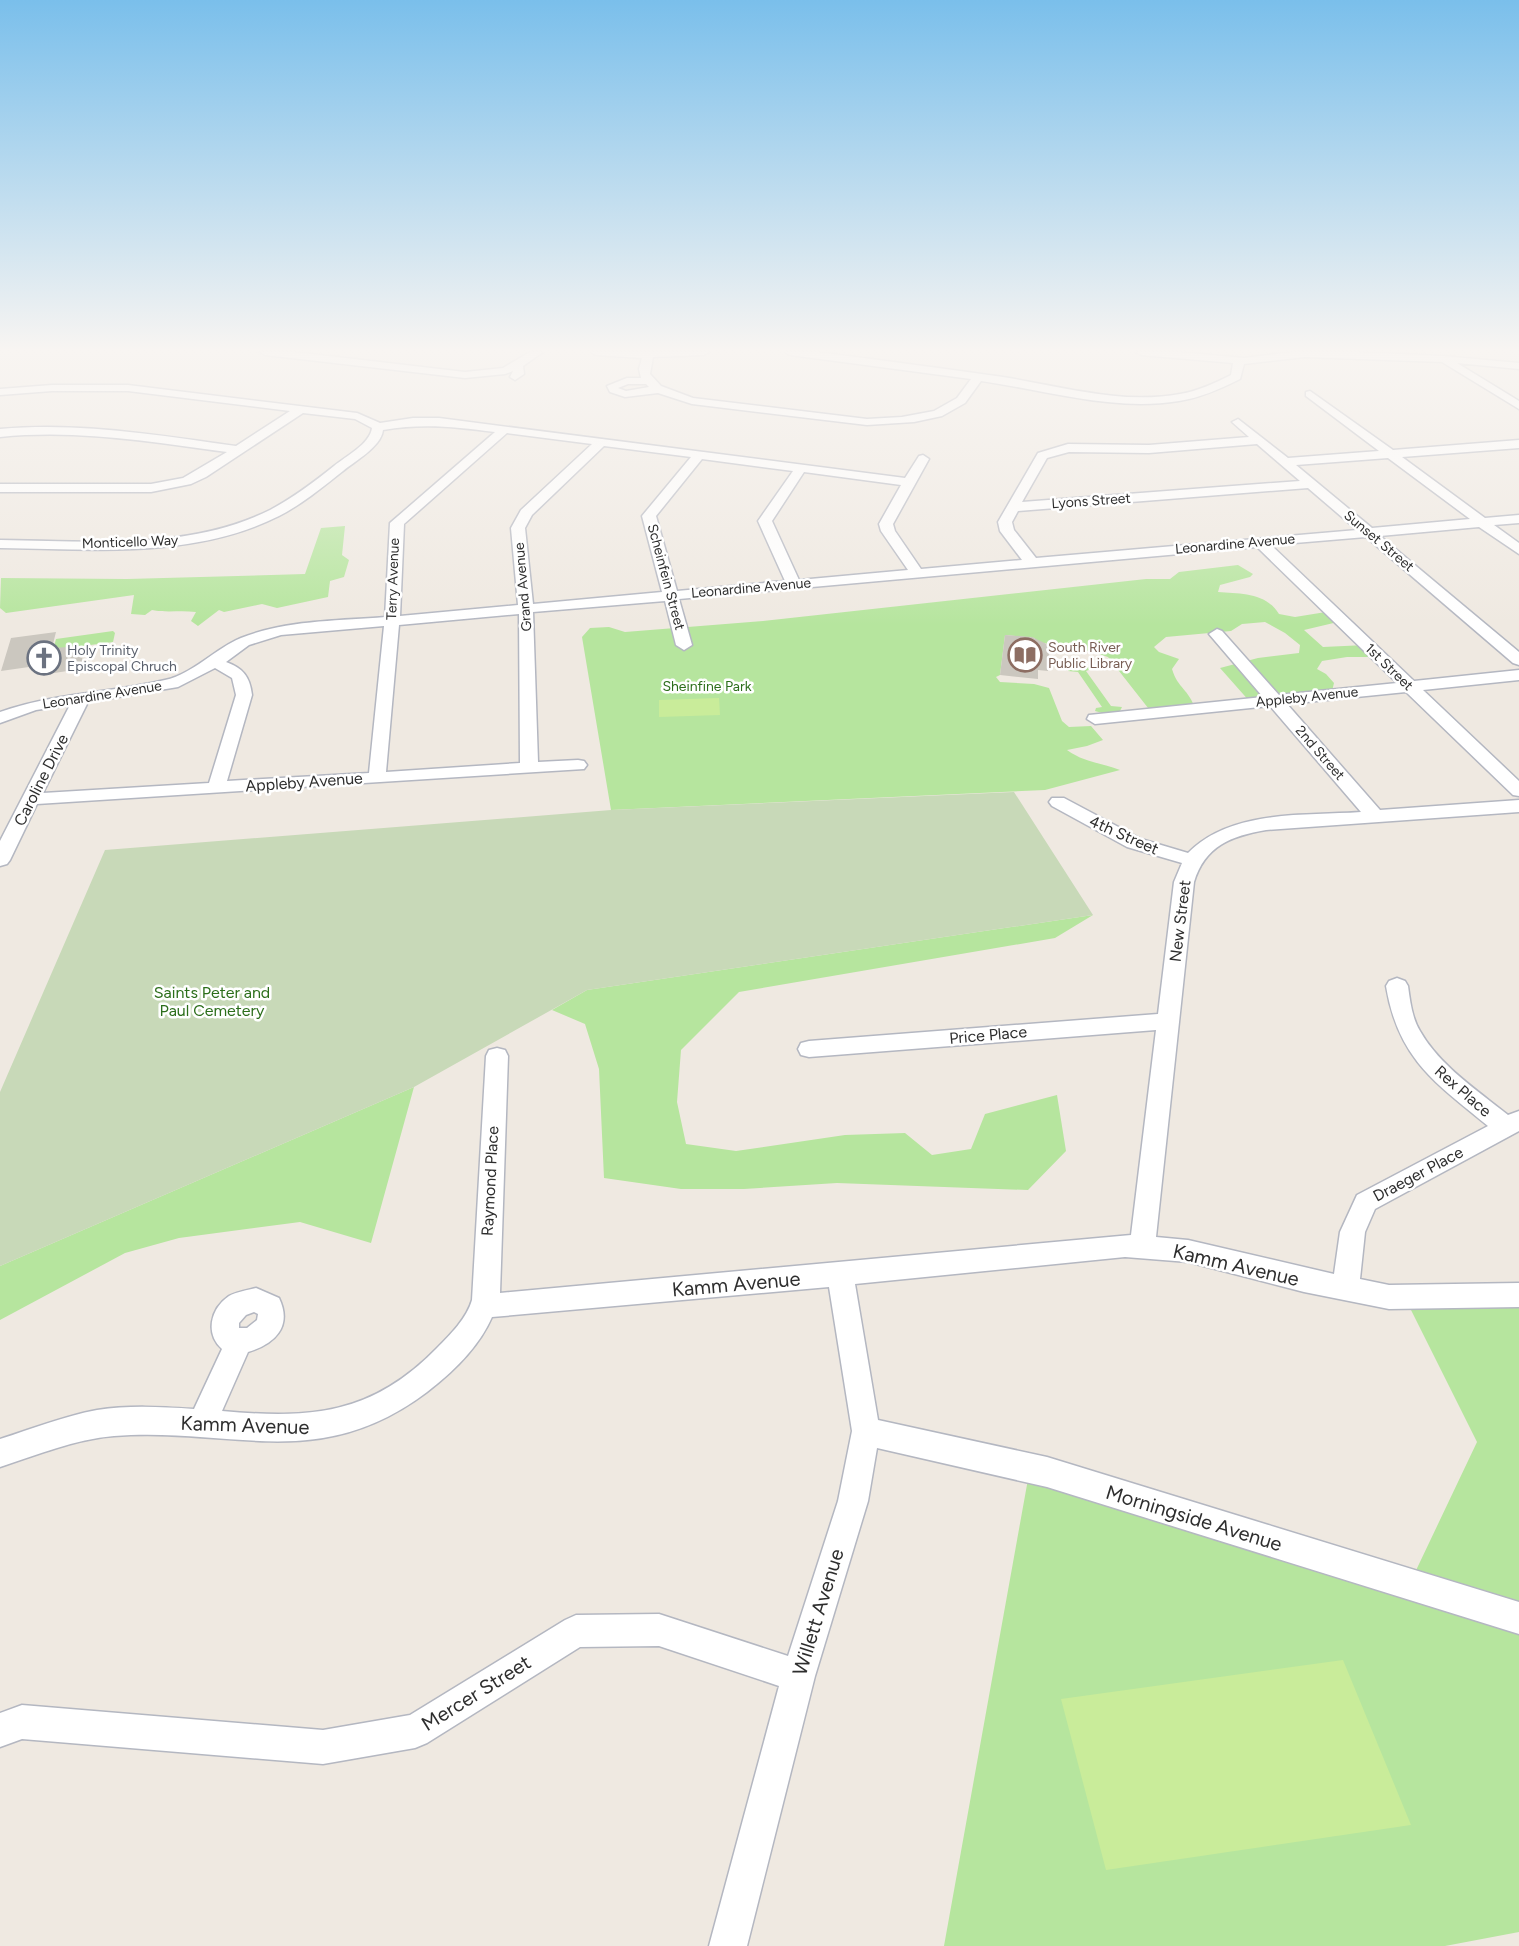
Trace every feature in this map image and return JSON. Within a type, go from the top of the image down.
[{"type":"street","points":[[183,443],[238,450]]},
{"type":"street","points":[[0,488],[151,488],[172,485],[202,474],[249,443]]},
{"type":"street","name":"Monticello Way","points":[[0,544],[142,544],[181,541],[231,530],[289,505],[370,443]]},
{"type":"street","name":"Terry Avenue","points":[[377,777],[392,620],[397,523],[489,443]]},
{"type":"street","name":"Grand Avenue","points":[[530,768],[526,608],[518,528],[520,520],[600,443]]},
{"type":"street","points":[[607,443],[910,482]]},
{"type":"street","points":[[1032,563],[1007,531],[1005,522],[1042,456],[1051,451],[1068,448],[1149,448],[1221,443]]},
{"type":"street","name":"Sunset Street","points":[[1263,443],[1519,660]]},
{"type":"street","points":[[1376,443],[1519,550]]},
{"type":"street","points":[[1286,462],[1519,444]]},
{"type":"street","name":"Scheinfein Street","points":[[684,645],[649,516],[699,455]]},
{"type":"street","points":[[917,573],[888,531],[886,524],[923,459]]},
{"type":"street","points":[[794,584],[766,528],[765,521],[801,468]]},
{"type":"street","name":"Lyons Street","points":[[1014,507],[1312,484]]},
{"type":"street","name":"Leonardine Avenue","points":[[0,718],[33,706],[172,684],[214,663],[244,642],[279,631],[1519,519]]},
{"type":"street","name":"1st Street","points":[[1260,542],[1519,791]]},
{"type":"street","name":"2nd Street","points":[[1217,634],[1376,817]]},
{"type":"street","points":[[214,663],[236,672],[244,682],[244,695],[216,788]]},
{"type":"street","name":"Appleby Avenue","points":[[1095,719],[1519,675]]},
{"type":"street","name":"Caroline Drive","points":[[0,860],[81,699]]},
{"type":"street","name":"Appleby Avenue","points":[[31,799],[578,765]]},
{"type":"street","name":"4th Street","points":[[1058,802],[1134,843],[1192,860]]},
{"type":"street","name":"New Street","points":[[1142,1247],[1184,882],[1192,860],[1217,838],[1245,828],[1519,806]]},
{"type":"street","name":"Rex Place","points":[[1397,986],[1401,1012],[1410,1035],[1436,1069],[1512,1124]]},
{"type":"street","name":"Price Place","points":[[808,1049],[1168,1021]]},
{"type":"street","name":"Raymond Place","points":[[484,1306],[497,1056]]},
{"type":"street","name":"Draeger Place","points":[[1346,1288],[1350,1247],[1357,1213],[1366,1202],[1512,1124]]},
{"type":"street","name":"Kamm Avenue","points":[[0,1454],[95,1424],[145,1421],[311,1429],[348,1422],[380,1409],[420,1383],[446,1360],[484,1306],[1125,1246],[1188,1251],[1304,1280],[1389,1297],[1519,1295]]},
{"type":"street","name":"Willett Avenue","points":[[728,1946],[798,1676],[853,1501],[866,1431],[840,1274]]},
{"type":"street","points":[[202,1423],[239,1342]]},
{"type":"street","name":"Morningside Avenue","points":[[866,1431],[1047,1472],[1519,1618]]},
{"type":"street","name":"Mercer Street","points":[[0,1730],[22,1722],[323,1747],[415,1731],[576,1631],[659,1630],[798,1676]]},
{"type":"green space","points":[[345,526],[342,555],[349,560],[344,577],[330,581],[328,597],[277,608],[262,604],[224,612],[219,610],[198,626],[191,621],[196,612],[152,610],[145,615],[131,614],[134,595],[6,613],[0,608],[1,578],[127,579],[305,574],[321,528]]},
{"type":"green space","name":"Sheinfine Park","points":[[1238,565],[1253,574],[1250,577],[1220,585],[1218,592],[1260,598],[1279,614],[1295,617],[1332,611],[1342,621],[1304,630],[1323,647],[1366,645],[1379,657],[1347,657],[1322,661],[1317,669],[1326,674],[1334,683],[1331,695],[1251,703],[1220,668],[1258,658],[1299,653],[1300,645],[1285,633],[1265,622],[1242,624],[1231,631],[1166,637],[1154,647],[1159,652],[1179,659],[1172,669],[1195,709],[1152,713],[1108,657],[1090,651],[1057,649],[1045,643],[1035,644],[1035,638],[1005,635],[1000,675],[996,677],[1000,682],[1034,684],[1049,688],[1062,721],[1069,727],[1091,726],[1103,740],[1067,750],[1086,760],[1120,770],[1045,790],[611,810],[582,637],[590,628],[609,627],[625,632],[763,621],[1146,579],[1170,579],[1179,572]]},
{"type":"green space","points":[[113,631],[115,633],[113,642],[53,650],[56,639]]},
{"type":"green space","points":[[1070,665],[1094,668],[1086,671],[1111,706],[1122,707],[1120,711],[1102,713],[1095,711],[1096,708],[1102,707],[1078,672],[1068,671]]},
{"type":"green space","points":[[719,698],[720,715],[659,717],[659,700]]},
{"type":"green space","name":"Saints Peter and Paul Cemetery","points":[[1014,792],[1093,915],[587,990],[414,1087],[0,1266],[0,1092],[105,850],[611,810]]},
{"type":"green space","points":[[1093,915],[1055,938],[739,992],[681,1050],[677,1102],[686,1144],[736,1151],[845,1135],[905,1133],[932,1155],[971,1149],[985,1114],[1057,1095],[1066,1151],[1028,1190],[837,1183],[744,1189],[681,1189],[604,1178],[599,1069],[585,1024],[552,1010],[587,990]]},
{"type":"green space","points":[[414,1087],[371,1243],[300,1222],[179,1238],[125,1253],[0,1320],[0,1266]]},
{"type":"green space","points":[[1519,1295],[1519,1932],[1445,1946],[944,1946],[1030,1468],[1410,1583],[1477,1442],[1404,1296]]},
{"type":"green space","points":[[1343,1660],[1411,1825],[1106,1870],[1061,1699]]},
{"type":"building","name":"Holy Trinity Episcopal Chruch","points":[[56,632],[52,648],[85,646],[80,669],[48,674],[50,664],[1,671],[11,638]]},
{"type":"building","name":"South River Public Library","points":[[1005,635],[1032,637],[1057,649],[1049,654],[1048,671],[1038,670],[1038,679],[1000,675]]},
{"type":"place","name":"South River Public Library","points":[[1025,655]]},
{"type":"place","name":"Holy Trinity Episcopal Chruch","points":[[44,658]]}]
